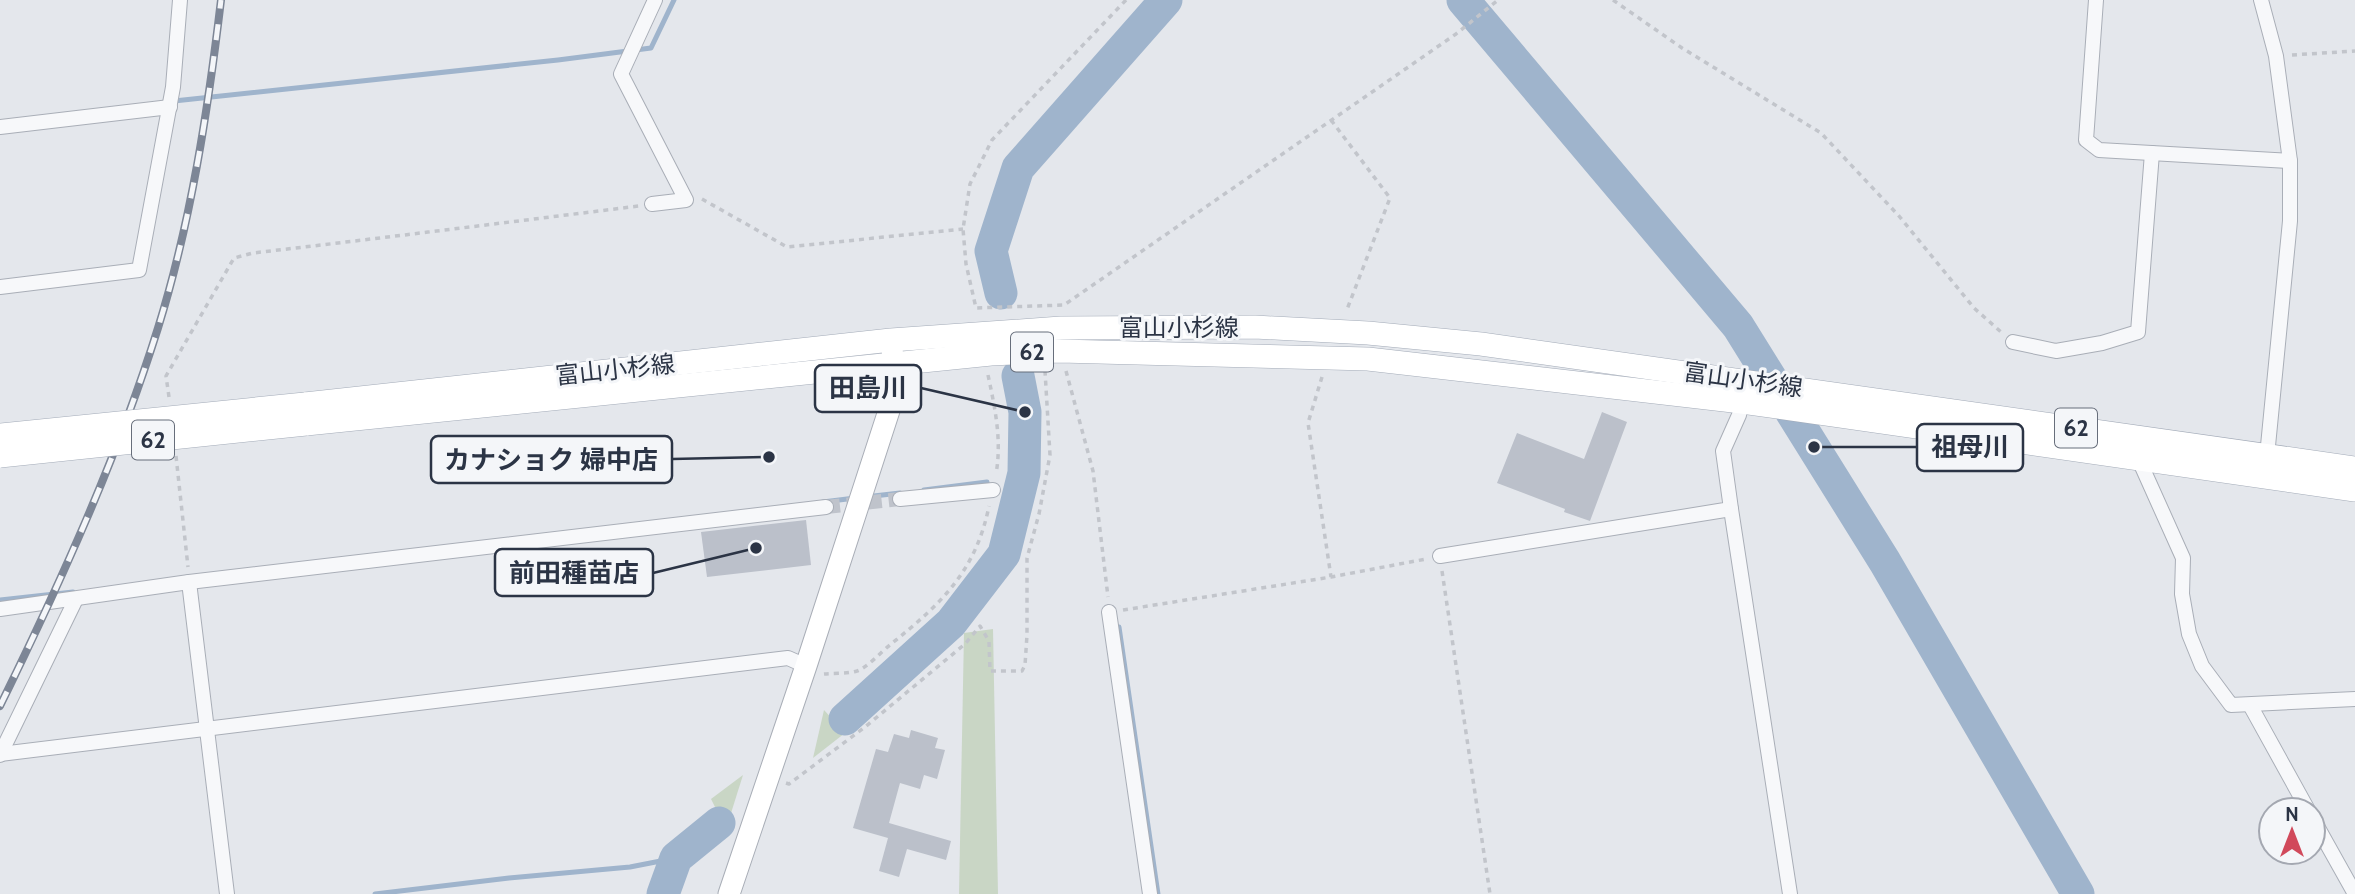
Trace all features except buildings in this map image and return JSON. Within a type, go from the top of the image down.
[{"type":"main road","name":"富山小杉線","points":[[0,456],[305,414],[891,340],[1061,328],[1255,327],[1356,332],[1481,344],[1749,396],[1813,412],[2355,491]]},
{"type":"main road","name":"富山小杉線","points":[[0,435],[305,414],[1052,351],[1368,359],[1749,396],[1796,388],[2355,468]]},
{"type":"street","points":[[0,286],[139,270],[170,107],[180,0]]},
{"type":"street","points":[[652,204],[686,200],[621,75],[655,0]]},
{"type":"street","points":[[2096,0],[2086,140],[2099,150],[2290,161]]},
{"type":"street","points":[[2261,0],[2276,55],[2290,161],[2290,221],[2267,456]]},
{"type":"street","points":[[0,127],[170,107]]},
{"type":"street","points":[[2013,342],[2056,351],[2102,343],[2138,332],[2152,153]]},
{"type":"street","points":[[729,894],[897,388],[891,340]]},
{"type":"street","points":[[1749,396],[1723,451],[1790,894]]},
{"type":"street","points":[[2139,460],[2183,558],[2182,594],[2189,635],[2202,666],[2231,705],[2355,699]]},
{"type":"street","points":[[900,499],[993,490]]},
{"type":"street","points":[[0,609],[189,582],[825,507]]},
{"type":"street","points":[[1440,556],[1731,509]]},
{"type":"street","points":[[189,582],[227,894]]},
{"type":"street","points":[[0,755],[76,599]]},
{"type":"street","points":[[1110,612],[1150,894]]},
{"type":"street","points":[[0,755],[788,658],[806,666]]},
{"type":"street","points":[[2250,705],[2300,796]]},
{"type":"street","points":[[2327,844],[2355,894]]},
{"type":"path","points":[[1125,0],[992,140],[970,184],[963,229],[966,264],[976,308],[1064,305],[1456,34],[1498,0]]},
{"type":"path","points":[[1613,0],[1682,48],[1821,133],[1899,216],[1974,308],[2013,342]]},
{"type":"path","points":[[2276,55],[2355,51]]},
{"type":"path","points":[[1331,120],[1390,198],[1345,317]]},
{"type":"path","points":[[686,200],[701,198],[787,247],[963,229]]},
{"type":"path","points":[[169,403],[166,376],[234,258],[253,253],[652,204]]},
{"type":"path","points":[[1052,351],[1093,471],[1110,612],[1331,578],[1440,556],[1490,894]]},
{"type":"path","points":[[769,778],[789,784],[865,727],[955,652],[980,626],[989,641],[990,671],[1022,671],[1025,665],[1027,635],[1027,558],[1039,514],[1050,455],[1048,398],[1052,351]]},
{"type":"path","points":[[806,666],[823,674],[858,671],[932,611],[960,578],[985,527],[999,458],[998,417],[984,355]]},
{"type":"path","points":[[1322,376],[1308,423],[1331,578]]},
{"type":"path","points":[[174,444],[189,582]]},
{"type":"green space","points":[[993,629],[998,894],[959,894],[964,633]]},
{"type":"green space","points":[[824,710],[845,733],[813,758]]},
{"type":"green space","points":[[743,775],[726,829],[711,799]]},
{"type":"waterway","points":[[174,101],[651,48],[674,0]]},
{"type":"waterway","points":[[1001,293],[991,251],[1018,168],[1166,0]]},
{"type":"waterway","points":[[1463,0],[1738,326],[1885,562],[2078,894]]},
{"type":"waterway","points":[[845,719],[951,623],[1004,554],[1024,473],[1025,412],[1018,376]]},
{"type":"waterway","points":[[924,490],[987,482]]},
{"type":"waterway","points":[[865,497],[900,493]]},
{"type":"waterway","points":[[823,502],[855,498]]},
{"type":"waterway","points":[[0,600],[73,592]]},
{"type":"waterway","points":[[1119,627],[1158,894]]},
{"type":"waterway","points":[[663,894],[676,858],[719,823]]},
{"type":"waterway","points":[[375,894],[630,867],[676,858]]},
{"type":"tunnel","points":[[826,507],[900,499]]},
{"type":"railway","points":[[0,706],[106,473],[158,328],[180,248],[197,166],[221,0]]},
{"type":"place","name":"田島川","points":[[1025,412]]},
{"type":"place","name":"祖母川","points":[[1814,447]]},
{"type":"place","name":"カナショク 婦中店","points":[[769,457]]},
{"type":"place","name":"前田種苗店","points":[[756,548]]}]
